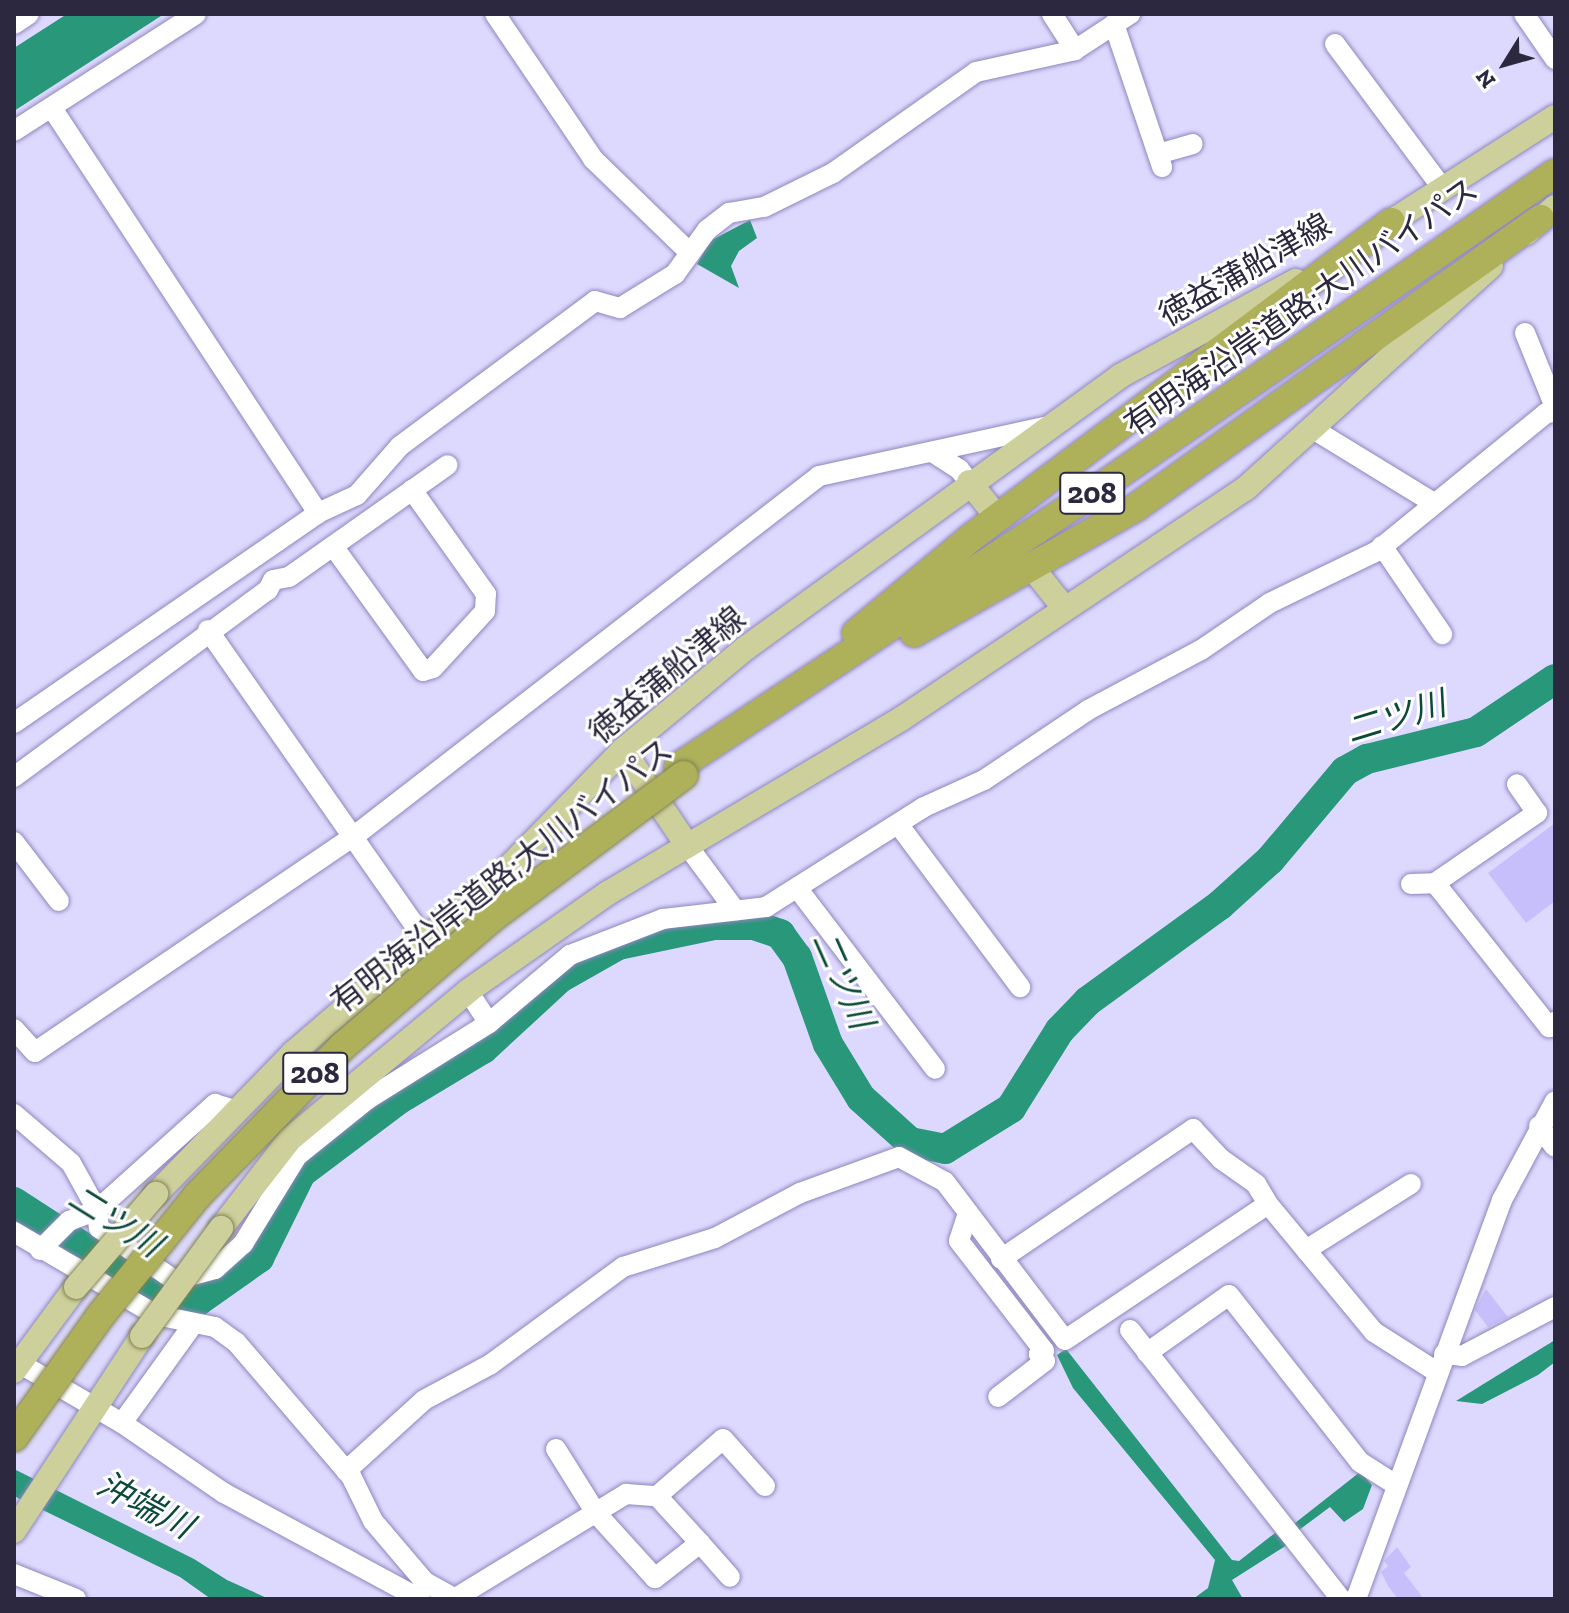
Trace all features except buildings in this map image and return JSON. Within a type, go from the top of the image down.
[{"type":"highway","name":"有明海沿岸道路;大川バイパス","points":[[14,1418],[93,1308],[190,1189],[335,1039],[476,919],[727,738],[1555,173]]},
{"type":"highway","points":[[727,738],[1135,508],[1548,213]]},
{"type":"highway","points":[[727,738],[973,536],[1391,222]]},
{"type":"highway","name":"有明海沿岸道路;大川バイパス","points":[[14,1437],[101,1315],[197,1196],[313,1075],[492,918],[681,771]]},
{"type":"main road","name":"徳益蒲船津線","points":[[16,1365],[76,1287],[156,1194],[293,1053],[505,871],[623,750],[817,595],[969,482],[1120,376],[1292,284],[1555,117]]},
{"type":"main road","points":[[14,1531],[142,1336],[290,1139],[468,991],[608,893],[901,719],[1245,489],[1548,213]]},
{"type":"main road","points":[[969,482],[989,507]]},
{"type":"main road","points":[[1038,575],[1065,609]]},
{"type":"main road","points":[[623,750],[687,845]]},
{"type":"main road","points":[[424,938],[468,991]]},
{"type":"street","points":[[14,24],[29,14]]},
{"type":"street","points":[[14,131],[196,14]]},
{"type":"street","points":[[495,14],[593,159],[690,253]]},
{"type":"street","points":[[1052,14],[1075,50]]},
{"type":"street","points":[[1524,14],[1555,59]]},
{"type":"street","points":[[14,723],[318,513],[357,495],[400,446],[595,301],[620,308],[675,274],[690,253],[729,213],[764,207],[833,173],[976,72],[1075,50],[1122,19],[1160,161],[1193,144]]},
{"type":"street","points":[[1335,44],[1444,190]]},
{"type":"street","points":[[52,108],[318,513]]},
{"type":"street","points":[[14,1114],[71,1163],[97,1210],[99,1228],[174,1280],[215,1269],[243,1244],[297,1156],[368,1099],[489,1023],[570,955],[663,919],[766,907],[898,824],[984,780],[1088,710],[1201,650],[1270,603],[1382,546],[1432,502],[1546,413],[1555,410],[1525,333]]},
{"type":"street","points":[[14,1029],[35,1052],[353,837],[819,476],[1048,426]]},
{"type":"street","points":[[1313,429],[1432,502]]},
{"type":"street","points":[[934,453],[959,469],[969,482]]},
{"type":"street","points":[[14,777],[208,630],[268,590],[273,580],[289,577],[448,465]]},
{"type":"street","points":[[333,546],[423,671],[433,668],[485,611],[486,594],[412,490]]},
{"type":"street","points":[[1382,546],[1442,634]]},
{"type":"street","points":[[208,630],[424,938]]},
{"type":"street","points":[[1411,884],[1435,883],[1537,813],[1517,784]]},
{"type":"street","points":[[898,824],[1020,987]]},
{"type":"street","points":[[14,842],[59,901]]},
{"type":"street","points":[[687,845],[735,910]]},
{"type":"street","points":[[1435,883],[1549,1027],[1555,1022]]},
{"type":"street","points":[[798,889],[935,1069]]},
{"type":"street","points":[[468,991],[489,1023]]},
{"type":"street","points":[[1356,1599],[1502,1200],[1555,1101]]},
{"type":"street","points":[[40,1250],[69,1221],[97,1210],[215,1104],[238,1111]]},
{"type":"street","points":[[1539,1126],[1555,1147]]},
{"type":"street","points":[[1001,1259],[1193,1129],[1221,1159],[1256,1184],[1268,1204],[1374,1332],[1441,1363],[1462,1356],[1555,1307]]},
{"type":"street","points":[[346,1471],[424,1400],[491,1364],[623,1267],[715,1238],[800,1193],[899,1157],[945,1182],[1065,1340],[1268,1204]]},
{"type":"street","points":[[1306,1250],[1411,1184]]},
{"type":"street","points":[[968,1213],[959,1241],[1044,1351],[1039,1354],[1045,1361],[998,1397]]},
{"type":"street","points":[[14,1232],[40,1250],[156,1315],[215,1327],[236,1342],[346,1471],[373,1521],[425,1582],[455,1599],[626,1494],[657,1496],[730,1577]]},
{"type":"street","points":[[1147,1353],[1229,1295],[1352,1453],[1377,1476],[1396,1485]]},
{"type":"street","points":[[122,1423],[194,1323]]},
{"type":"street","points":[[1130,1330],[1341,1599]]},
{"type":"street","points":[[16,1365],[91,1414],[122,1423],[224,1493],[420,1599]]},
{"type":"street","points":[[657,1496],[723,1439],[765,1486]]},
{"type":"street","points":[[556,1449],[596,1513],[655,1578],[700,1543]]},
{"type":"street","points":[[14,1574],[68,1598]]},
{"type":"shaded area","points":[[67,14],[164,14],[14,111],[14,48]]},
{"type":"shaded area","points":[[750,220],[757,238],[739,251],[731,266],[739,288],[697,264],[710,241]]},
{"type":"shaded area","points":[[1555,1340],[1555,1362],[1538,1375],[1482,1404],[1456,1401]]},
{"type":"shaded area","points":[[1066,1349],[1232,1560],[1239,1561],[1275,1533],[1287,1545],[1232,1580],[1243,1599],[1193,1599],[1208,1588],[1215,1560],[1073,1388],[1057,1355]]},
{"type":"shaded area","name":"沖端川","points":[[14,1469],[269,1599],[211,1599],[180,1577],[14,1496]]},
{"type":"shaded area","points":[[1360,1472],[1372,1485],[1363,1509],[1344,1522],[1330,1507],[1295,1533],[1290,1527]]},
{"type":"waterway","name":"二ツ川","points":[[14,1202],[145,1287],[198,1301],[259,1258],[301,1173],[398,1100],[483,1049],[560,978],[618,945],[715,925],[754,925],[780,934],[797,957],[828,1044],[861,1098],[910,1142],[945,1149],[1011,1108],[1060,1030],[1088,1001],[1220,905],[1270,860],[1345,771],[1367,759],[1476,732],[1555,679]]}]
